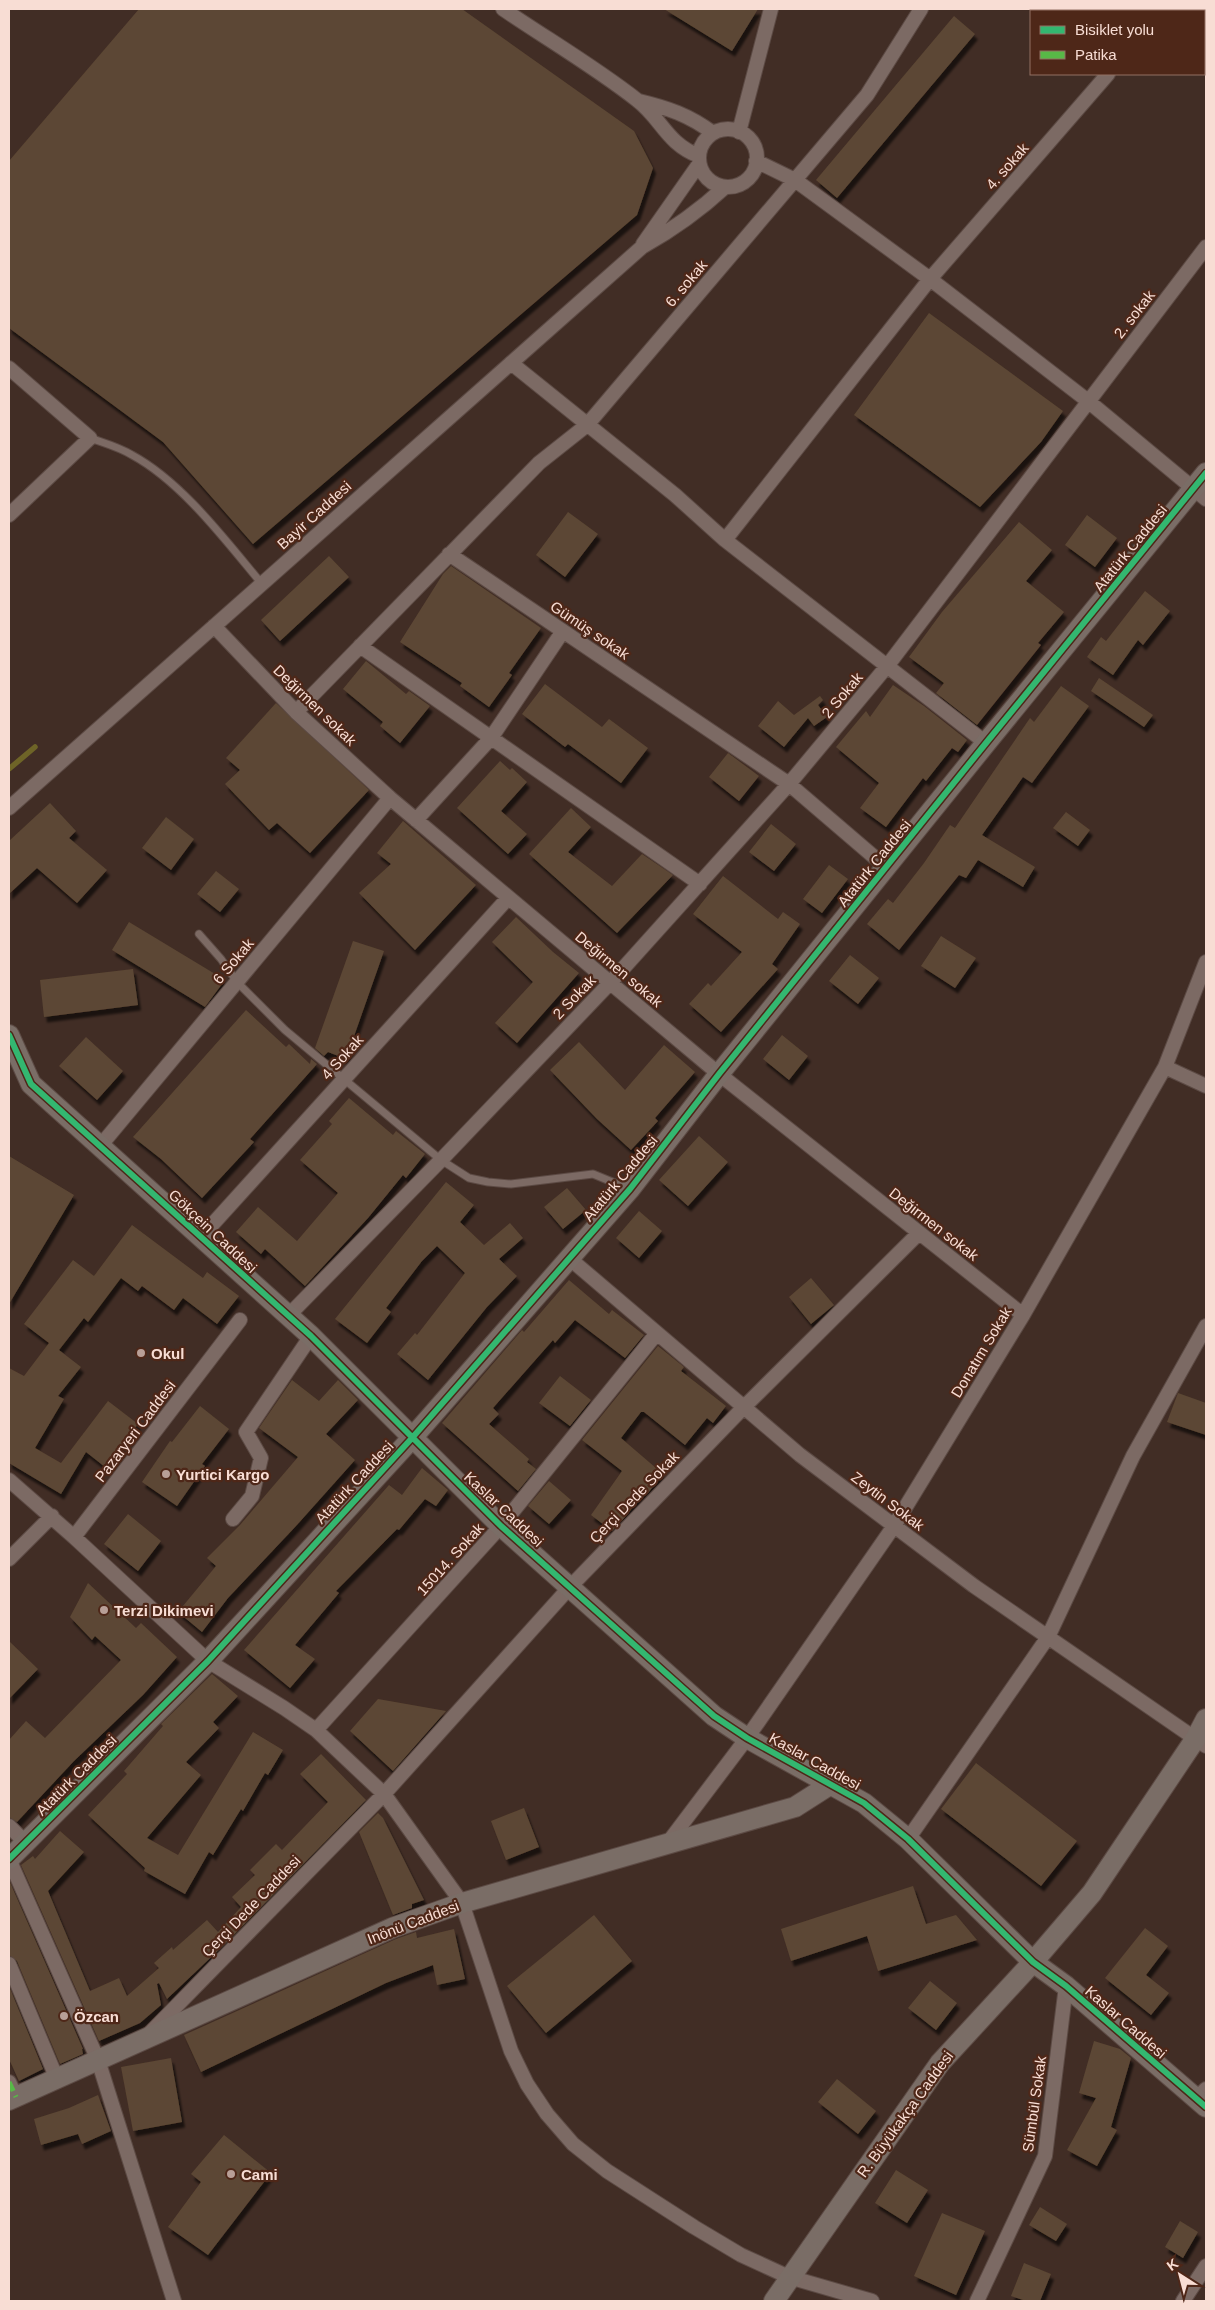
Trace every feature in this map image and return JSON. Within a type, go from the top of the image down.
[{"type":"street","points":[[503,9],[639,101],[675,143],[699,160],[708,180],[725,187],[734,186],[749,177],[756,161],[752,144],[739,132],[730,130],[713,134],[701,147],[699,160]]},
{"type":"street","points":[[739,132],[771,9]]},
{"type":"street","name":"6. sokak","points":[[449,554],[539,463],[587,425],[867,95],[921,9]]},
{"type":"street","name":"4. sokak","points":[[724,540],[930,279],[1107,75]]},
{"type":"street","points":[[639,101],[665,107],[694,119],[713,134]]},
{"type":"street","name":"Bayir Caddesi","points":[[642,247],[699,160]]},
{"type":"street","points":[[756,161],[795,180],[930,279],[1202,487]]},
{"type":"street","name":"Bayir Caddesi","points":[[9,808],[642,247],[677,226],[703,207],[725,187]]},
{"type":"street","name":"2. sokak","points":[[888,665],[1206,247]]},
{"type":"street","points":[[511,363],[674,495],[724,540],[888,665],[986,743]]},
{"type":"street","points":[[9,368],[90,438],[9,515]]},
{"type":"street","name":"Atatürk Caddesi","points":[[9,1859],[208,1661],[412,1438],[630,1189],[719,1074],[986,743],[1202,487]]},
{"type":"street","points":[[296,712],[449,554]]},
{"type":"street","name":"Gümüş sokak","points":[[449,554],[789,784],[887,868]]},
{"type":"street","name":"Değirmen sokak","points":[[214,626],[296,712],[390,798],[719,1074],[1023,1315]]},
{"type":"street","points":[[416,820],[491,738],[563,631]]},
{"type":"street","points":[[360,646],[700,884]]},
{"type":"street","name":"2 Sokak","points":[[288,1316],[441,1160],[610,983],[789,784],[888,665]]},
{"type":"street","name":"6 Sokak","points":[[101,1145],[390,798]]},
{"type":"street","name":"4 Sokak","points":[[201,1237],[508,898]]},
{"type":"street","name":"Donatım Sokak","points":[[667,1845],[748,1738],[894,1526],[1023,1315],[1164,1067],[1206,962]]},
{"type":"street","name":"Gökçein Caddesi","points":[[9,1035],[31,1084],[311,1336],[412,1438]]},
{"type":"street","points":[[1164,1067],[1206,1086]]},
{"type":"street","name":"Çerçi Dede Sokak","points":[[384,1794],[570,1587],[744,1407],[919,1233]]},
{"type":"street","name":"Zeytin Sokak","points":[[569,1258],[800,1455],[974,1586],[1201,1742]]},
{"type":"street","name":"Pazaryeri Caddesi","points":[[74,1537],[240,1320]]},
{"type":"street","points":[[908,1839],[1048,1637],[1133,1456],[1206,1326]]},
{"type":"street","name":"15014. Sokak","points":[[316,1730],[501,1526],[657,1333]]},
{"type":"street","points":[[233,1519],[252,1496],[261,1458],[246,1432],[311,1336]]},
{"type":"street","name":"Kaslar Caddesi","points":[[412,1438],[501,1526],[714,1716],[748,1738],[864,1803],[908,1839],[1034,1962],[1203,2098]]},
{"type":"street","points":[[9,1480],[52,1516],[208,1661],[316,1730],[384,1794],[462,1903],[511,2051],[527,2084],[547,2114],[573,2144],[607,2171],[741,2255],[789,2276],[872,2301]]},
{"type":"street","points":[[9,1559],[52,1516]]},
{"type":"street","name":"R. Büyükakça Caddesi","points":[[774,2301],[789,2276],[940,2063],[1034,1962],[1092,1893],[1201,1742],[1206,1719]]},
{"type":"street","name":"Inönü Caddesi","points":[[11,2093],[57,2079],[392,1928],[462,1903],[795,1807],[831,1784]]},
{"type":"street","name":"Çerçi Dede Caddesi","points":[[142,2040],[384,1794]]},
{"type":"street","points":[[9,1826],[26,1843]]},
{"type":"street","points":[[9,1859],[98,2060],[174,2301]]},
{"type":"street","points":[[9,1964],[57,2079]]},
{"type":"street","name":"Sümbül Sokak","points":[[977,2301],[1045,2156],[1066,1986]]},
{"type":"street","points":[[1183,2301],[1206,2266]]},
{"type":"lane","points":[[90,438],[133,455],[171,485],[205,517],[262,584]]},
{"type":"lane","points":[[199,934],[221,959],[237,982],[285,1030],[441,1160],[469,1178],[511,1184],[593,1174],[630,1189]]},
{"type":"building","points":[[139,9],[462,9],[634,131],[653,168],[637,215],[253,544],[163,442],[9,328],[9,161]]},
{"type":"building","points":[[664,9],[758,9],[732,51]]},
{"type":"building","points":[[954,16],[975,34],[837,198],[816,180]]},
{"type":"building","points":[[929,313],[1063,411],[1041,442],[980,507],[854,415]]},
{"type":"building","points":[[568,512],[598,534],[565,577],[536,555]]},
{"type":"building","points":[[1087,515],[1117,538],[1095,567],[1065,545]]},
{"type":"building","points":[[1019,522],[1052,550],[1026,581],[1064,612],[1038,643],[1041,645],[977,725],[936,693],[944,683],[909,657],[942,612]]},
{"type":"building","points":[[329,556],[349,577],[280,641],[261,620]]},
{"type":"building","points":[[451,566],[541,628],[509,673],[512,675],[489,707],[460,686],[462,683],[400,642],[443,574]]},
{"type":"building","points":[[1145,591],[1170,611],[1143,645],[1138,640],[1113,675],[1087,657],[1101,637],[1106,641]]},
{"type":"building","points":[[366,661],[406,694],[409,691],[430,706],[400,743],[380,726],[383,722],[343,689]]},
{"type":"building","points":[[1099,678],[1153,715],[1144,727],[1091,691]]},
{"type":"building","points":[[545,684],[602,727],[609,719],[648,748],[621,783],[568,744],[565,747],[522,714]]},
{"type":"building","points":[[893,685],[924,706],[967,740],[958,752],[952,748],[926,781],[923,778],[886,827],[860,808],[879,783],[836,747],[866,711],[870,717]]},
{"type":"building","points":[[1061,686],[1089,706],[1032,783],[1023,777],[982,835],[1035,867],[1023,887],[978,860],[966,878],[959,875],[899,950],[867,924],[888,899],[893,903],[950,825],[955,828],[1030,718],[1034,722]]},
{"type":"building","points":[[820,696],[823,700],[818,705],[827,717],[814,726],[808,718],[784,747],[758,726],[778,701],[794,715]]},
{"type":"building","points":[[276,703],[369,790],[310,853],[277,823],[269,830],[225,784],[240,770],[226,758]]},
{"type":"building","points":[[728,753],[759,776],[739,801],[709,777]]},
{"type":"building","points":[[500,761],[510,770],[512,768],[527,782],[501,811],[527,834],[508,854],[457,808]]},
{"type":"building","points":[[50,803],[76,831],[69,838],[107,870],[77,903],[37,868],[9,894],[9,841]]},
{"type":"building","points":[[571,808],[591,827],[568,852],[612,886],[642,854],[673,875],[617,933],[529,854]]},
{"type":"building","points":[[1066,812],[1090,830],[1078,846],[1053,828]]},
{"type":"building","points":[[166,817],[194,839],[171,870],[142,848]]},
{"type":"building","points":[[403,821],[476,885],[415,950],[359,893],[391,864],[377,853]]},
{"type":"building","points":[[771,824],[796,844],[774,871],[749,852]]},
{"type":"building","points":[[829,865],[848,879],[822,913],[803,899]]},
{"type":"building","points":[[216,871],[239,889],[220,912],[197,894]]},
{"type":"building","points":[[723,876],[778,919],[783,912],[800,924],[772,964],[778,969],[721,1032],[689,1004],[708,983],[711,986],[742,952],[693,914]]},
{"type":"building","points":[[516,917],[553,952],[579,973],[517,1043],[495,1023],[533,982],[492,942]]},
{"type":"building","points":[[129,922],[225,980],[205,1007],[112,950]]},
{"type":"building","points":[[941,936],[976,958],[955,988],[921,966]]},
{"type":"building","points":[[353,941],[384,951],[346,1059],[328,1052],[324,1056],[315,1048]]},
{"type":"building","points":[[850,955],[879,978],[858,1004],[829,981]]},
{"type":"building","points":[[133,969],[138,1005],[44,1017],[40,980]]},
{"type":"building","points":[[246,1010],[286,1047],[289,1044],[310,1064],[311,1059],[317,1064],[250,1139],[254,1142],[202,1198],[161,1159],[133,1137]]},
{"type":"building","points":[[782,1035],[808,1056],[789,1080],[763,1059]]},
{"type":"building","points":[[86,1037],[123,1071],[97,1100],[59,1066]]},
{"type":"building","points":[[579,1042],[625,1090],[664,1045],[695,1072],[655,1118],[658,1121],[631,1150],[597,1119],[550,1070]]},
{"type":"building","points":[[349,1098],[393,1135],[396,1131],[425,1154],[406,1178],[403,1175],[368,1218],[305,1286],[265,1249],[261,1254],[236,1232],[258,1207],[297,1241],[338,1193],[300,1160],[332,1124],[329,1121]]},
{"type":"building","points":[[699,1136],[728,1162],[688,1206],[659,1180]]},
{"type":"building","points":[[9,1156],[74,1195],[9,1304]]},
{"type":"building","points":[[446,1182],[474,1205],[460,1222],[484,1245],[510,1223],[523,1238],[499,1259],[517,1276],[487,1307],[428,1380],[397,1354],[415,1333],[417,1335],[465,1273],[437,1246],[422,1261],[386,1308],[391,1312],[367,1343],[335,1319]]},
{"type":"building","points":[[567,1188],[586,1210],[563,1229],[544,1207]]},
{"type":"building","points":[[639,1211],[662,1231],[639,1258],[616,1238]]},
{"type":"building","points":[[132,1225],[203,1278],[207,1272],[239,1296],[217,1324],[183,1298],[174,1310],[142,1286],[138,1291],[121,1278],[88,1322],[84,1318],[59,1350],[81,1367],[58,1396],[64,1399],[35,1448],[61,1463],[108,1401],[138,1424],[105,1467],[86,1452],[61,1494],[9,1463],[9,1368],[24,1376],[49,1343],[24,1324],[73,1260],[94,1276]]},
{"type":"building","points":[[811,1278],[834,1305],[811,1324],[789,1297]]},
{"type":"building","points":[[569,1280],[609,1314],[612,1310],[644,1335],[625,1358],[575,1320],[555,1343],[553,1340],[493,1408],[499,1414],[489,1424],[529,1459],[527,1462],[536,1469],[518,1491],[442,1423],[522,1330],[524,1332]]},
{"type":"building","points":[[658,1346],[684,1367],[681,1371],[726,1406],[713,1423],[707,1418],[685,1445],[644,1412],[641,1412],[621,1438],[663,1474],[648,1493],[645,1490],[627,1515],[612,1531],[591,1515],[622,1471],[582,1440]]},
{"type":"building","points":[[560,1376],[591,1400],[570,1426],[539,1403]]},
{"type":"building","points":[[292,1380],[319,1401],[338,1380],[358,1400],[326,1434],[355,1460],[228,1598],[202,1632],[178,1612],[216,1566],[207,1558],[240,1525],[298,1457],[259,1428]]},
{"type":"building","points":[[1178,1393],[1206,1403],[1206,1435],[1167,1422]]},
{"type":"building","points":[[200,1406],[229,1429],[202,1464],[205,1466],[177,1506],[142,1482],[170,1441],[172,1442]]},
{"type":"building","points":[[422,1468],[448,1490],[436,1506],[425,1499],[399,1530],[397,1529],[336,1591],[339,1593],[295,1645],[315,1659],[290,1688],[244,1650],[389,1485],[402,1495]]},
{"type":"building","points":[[549,1481],[571,1500],[549,1524],[528,1506]]},
{"type":"building","points":[[128,1514],[161,1541],[138,1571],[104,1544]]},
{"type":"building","points":[[88,1583],[136,1628],[141,1623],[177,1657],[143,1695],[74,1761],[17,1822],[9,1817],[9,1740],[26,1721],[45,1738],[121,1660],[95,1636],[92,1640],[70,1617]]},
{"type":"building","points":[[9,1641],[38,1669],[9,1699]]},
{"type":"building","points":[[212,1674],[238,1696],[213,1722],[219,1728],[186,1762],[201,1775],[147,1838],[178,1855],[253,1732],[283,1750],[268,1775],[265,1773],[243,1811],[241,1809],[213,1855],[209,1852],[185,1894],[144,1871],[145,1868],[88,1815],[127,1774],[124,1771],[163,1726],[161,1724]]},
{"type":"building","points":[[378,1699],[446,1711],[393,1771],[350,1731]]},
{"type":"building","points":[[321,1754],[366,1800],[225,1944],[167,1999],[159,1983],[157,1984],[161,2005],[140,2023],[99,2041],[21,1865],[33,1856],[35,1859],[60,1831],[84,1852],[48,1891],[90,1991],[119,1978],[127,1996],[159,1968],[154,1963],[172,1947],[173,1950],[207,1920],[218,1932],[241,1907],[232,1897],[255,1875],[250,1870],[276,1844],[282,1850],[328,1802],[300,1774]]},
{"type":"building","points":[[976,1763],[1077,1841],[1041,1886],[941,1809]]},
{"type":"building","points":[[524,1808],[539,1847],[506,1860],[491,1821]]},
{"type":"building","points":[[378,1813],[383,1818],[424,1900],[412,1904],[412,1908],[393,1915],[359,1832]]},
{"type":"building","points":[[9,1880],[83,2049],[83,2054],[60,2064],[17,1961],[9,1955]]},
{"type":"building","points":[[913,1886],[926,1924],[956,1915],[977,1940],[878,1971],[867,1936],[791,1961],[781,1929]]},
{"type":"building","points":[[594,1915],[632,1961],[546,2033],[507,1986]]},
{"type":"building","points":[[1145,1928],[1168,1946],[1146,1975],[1169,1993],[1151,2015],[1105,1978]]},
{"type":"building","points":[[454,1929],[465,1979],[437,1985],[433,1965],[386,1983],[201,2072],[184,2035],[396,1939],[416,1932],[417,1938]]},
{"type":"building","points":[[930,1981],[957,2003],[936,2030],[908,2008]]},
{"type":"building","points":[[9,1986],[43,2069],[19,2081],[9,2059]]},
{"type":"building","points":[[1094,2041],[1120,2049],[1131,2058],[1111,2127],[1117,2130],[1097,2166],[1067,2150],[1096,2098],[1079,2093]]},
{"type":"building","points":[[171,2058],[182,2122],[133,2131],[121,2067]]},
{"type":"building","points":[[837,2079],[876,2111],[858,2134],[818,2102]]},
{"type":"building","points":[[98,2095],[111,2131],[82,2144],[78,2134],[41,2145],[34,2119],[69,2108]]},
{"type":"building","points":[[224,2135],[271,2173],[208,2255],[168,2227],[201,2182],[191,2174]]},
{"type":"building","points":[[896,2170],[928,2190],[907,2223],[875,2203]]},
{"type":"building","points":[[1040,2207],[1067,2224],[1056,2241],[1029,2225]]},
{"type":"building","points":[[942,2213],[985,2231],[956,2295],[914,2276]]},
{"type":"building","points":[[1180,2221],[1198,2232],[1183,2258],[1165,2247]]},
{"type":"building","points":[[1024,2263],[1051,2274],[1040,2301],[1026,2301],[1011,2296]]},
{"type":"waterway","points":[[9,769],[35,747]]},
{"type":"marked path","points":[[9,2082],[16,2097]]},
{"type":"cycle path","points":[[9,1859],[208,1661],[412,1438],[630,1189],[719,1074],[1206,473]]},
{"type":"cycle path","points":[[9,1035],[31,1084],[311,1336],[501,1526],[714,1716],[747,1738],[864,1803],[908,1839],[1033,1962],[1066,1986],[1206,2107]]},
{"type":"place","name":"Okul","points":[[141,1353]]},
{"type":"place","name":"Yurtici Kargo","points":[[166,1474]]},
{"type":"place","name":"Terzi Dikimevi","points":[[104,1610]]},
{"type":"place","name":"Özcan","points":[[64,2016]]},
{"type":"place","name":"Cami","points":[[231,2174]]}]
